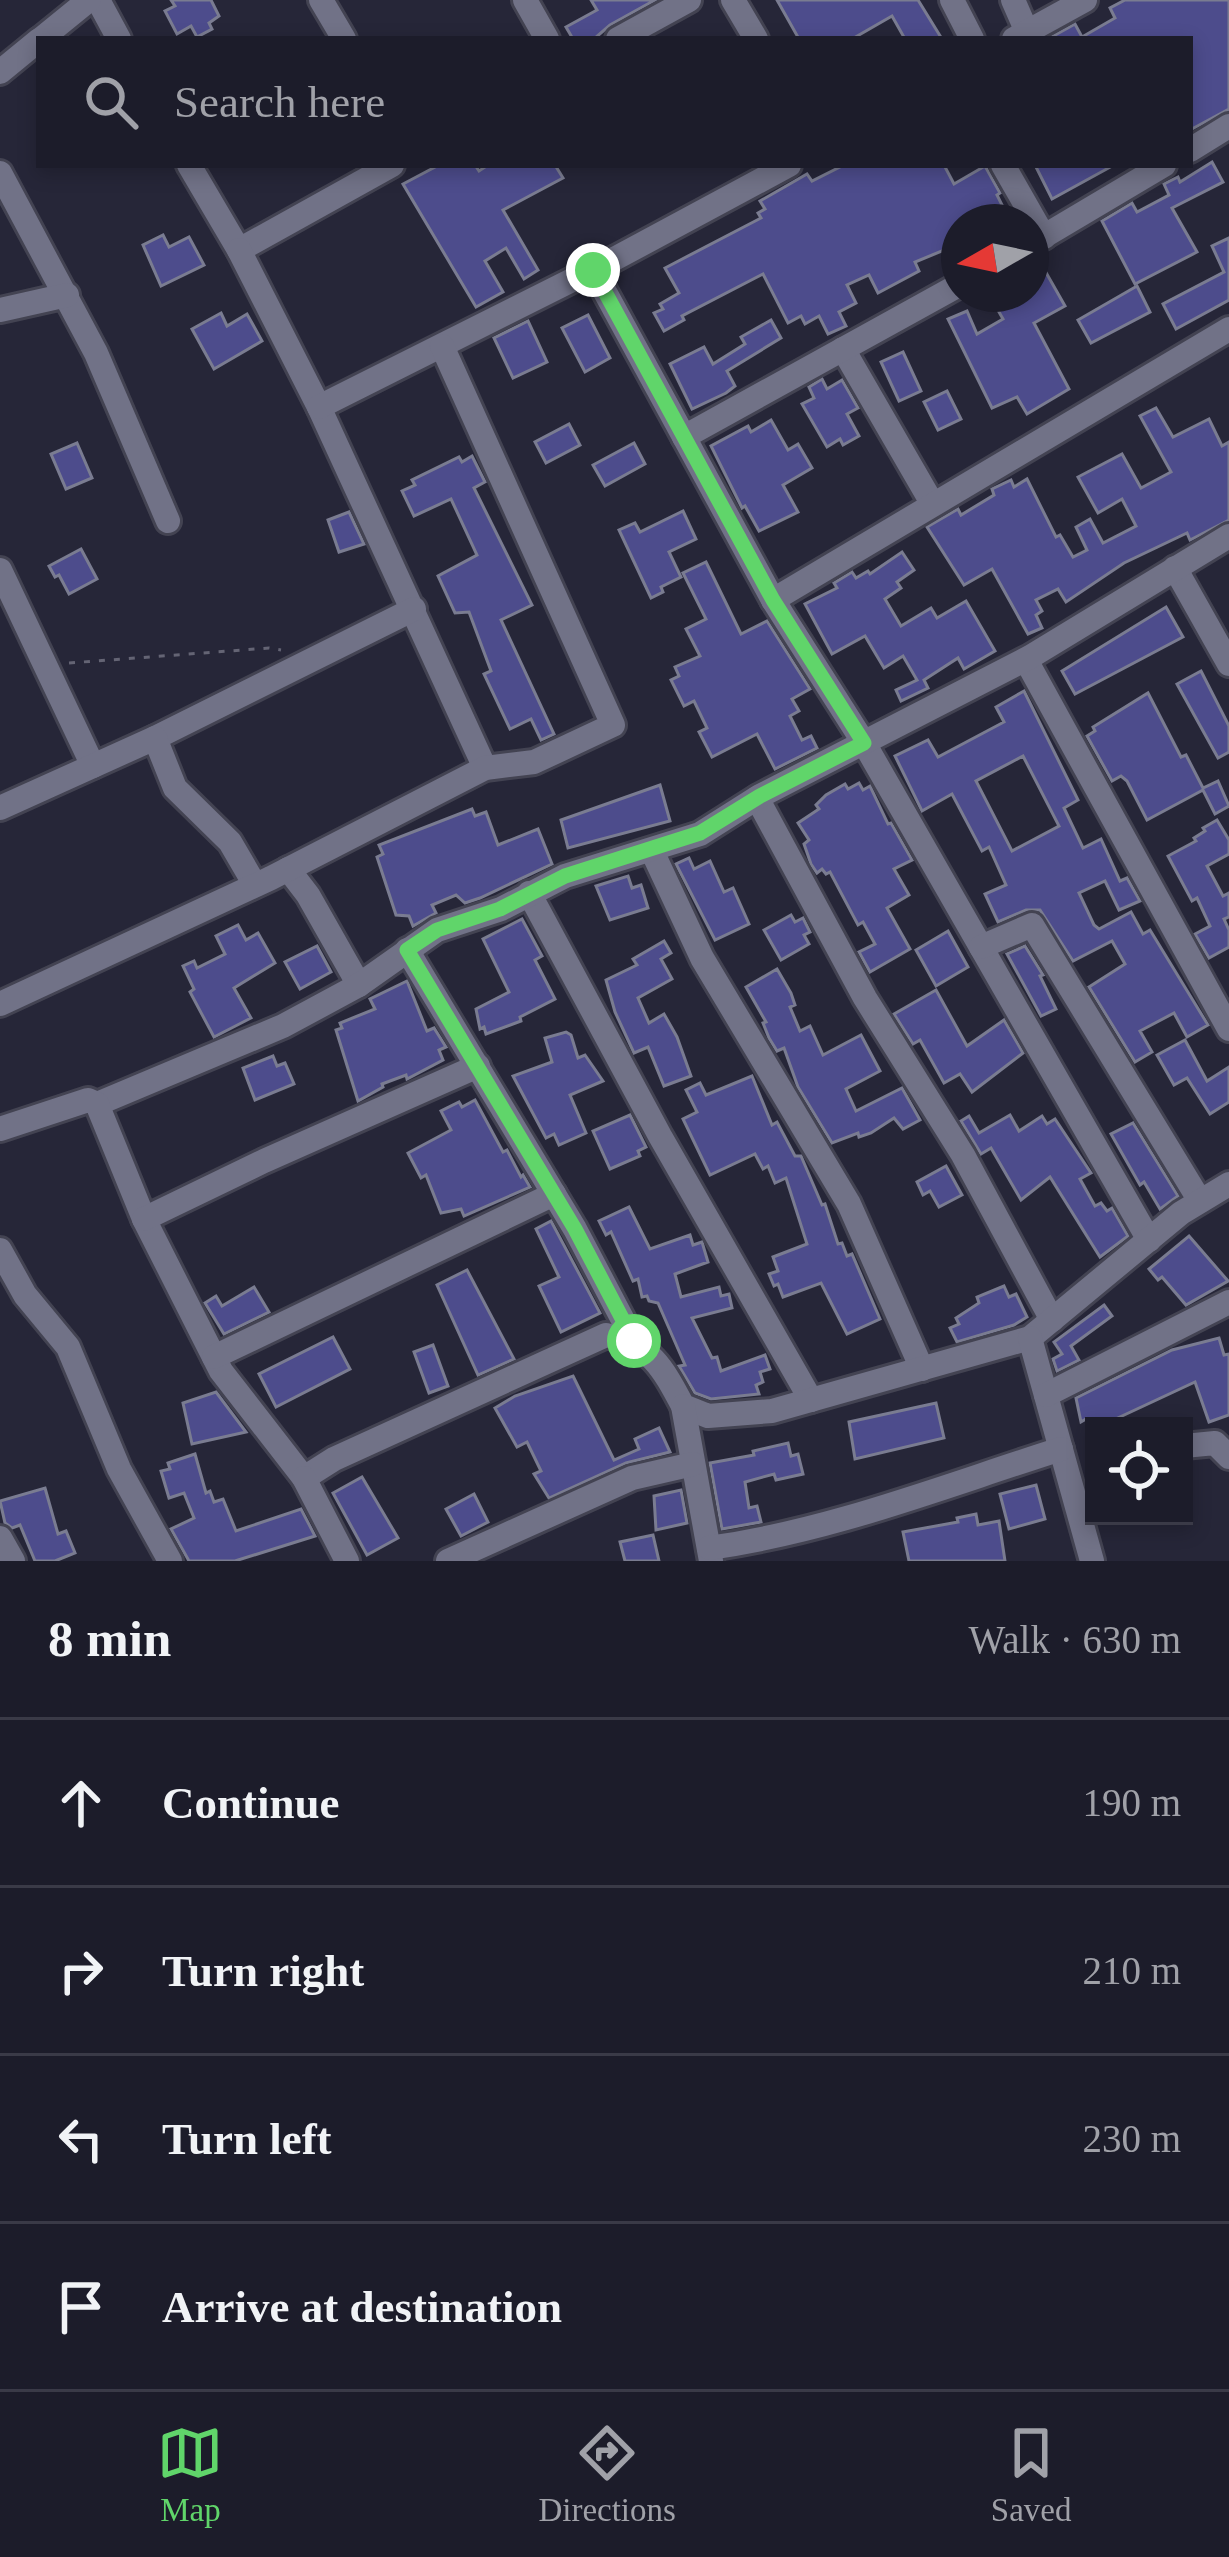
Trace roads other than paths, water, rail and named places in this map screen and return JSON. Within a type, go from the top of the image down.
[{"type":"street","points":[[45,36],[88,0]]},
{"type":"street","points":[[98,0],[117,36]]},
{"type":"street","points":[[321,0],[342,36]]},
{"type":"street","points":[[525,0],[545,36]]},
{"type":"street","points":[[624,36],[688,0]]},
{"type":"street","points":[[733,0],[754,36]]},
{"type":"street","points":[[952,0],[970,36]]},
{"type":"street","points":[[1013,0],[1020,35],[1084,0]]},
{"type":"street","points":[[0,72],[36,43]]},
{"type":"street","points":[[1193,148],[1229,126]]},
{"type":"street","points":[[191,168],[239,250],[319,407],[485,769]]},
{"type":"street","points":[[239,250],[387,168]]},
{"type":"street","points":[[319,407],[783,168]]},
{"type":"street","points":[[1004,168],[1021,204]]},
{"type":"street","points":[[1049,234],[1160,168]]},
{"type":"street","points":[[0,173],[67,295],[168,521]]},
{"type":"street","points":[[593,270],[773,600],[864,743],[1149,1240]]},
{"type":"street","points":[[0,310],[67,295]]},
{"type":"street","points":[[684,437],[941,295]]},
{"type":"street","points":[[773,600],[1229,329]]},
{"type":"street","points":[[0,1004],[255,885],[485,769],[534,762],[613,725],[442,346]]},
{"type":"street","points":[[843,349],[932,503]]},
{"type":"street","points":[[97,1104],[284,1025],[359,985],[437,930],[500,909],[565,876],[700,833],[757,798],[1026,660],[1229,536]]},
{"type":"street","points":[[1175,568],[1229,664]]},
{"type":"street","points":[[0,570],[11,614],[46,665],[93,766]]},
{"type":"street","points":[[0,808],[154,738],[414,609]]},
{"type":"street","points":[[1026,660],[1229,1029]]},
{"type":"street","points":[[154,738],[175,788],[230,842],[255,885]]},
{"type":"street","points":[[757,798],[865,998],[963,1155],[1052,1320]]},
{"type":"street","points":[[652,850],[702,958],[849,1204],[922,1369]]},
{"type":"street","points":[[287,869],[308,895],[359,985]]},
{"type":"street","points":[[529,893],[671,1156],[811,1400]]},
{"type":"street","points":[[981,946],[1032,925],[1200,1202]]},
{"type":"street","points":[[407,950],[554,1194],[634,1341],[664,1371],[683,1406],[710,1554],[878,1511],[1061,1449]]},
{"type":"street","points":[[145,1220],[264,1161],[478,1066]]},
{"type":"street","points":[[0,1129],[88,1100],[97,1104],[145,1220],[214,1357],[304,1478],[337,1559]]},
{"type":"street","points":[[683,1406],[708,1416],[772,1411],[1030,1338],[1149,1240],[1229,1184]]},
{"type":"street","points":[[214,1357],[554,1194]]},
{"type":"street","points":[[0,1250],[25,1295],[68,1347],[119,1468],[170,1561]]},
{"type":"street","points":[[1046,1395],[1229,1302]]},
{"type":"street","points":[[304,1478],[334,1459],[606,1335],[634,1341]]},
{"type":"street","points":[[1030,1338],[1061,1449],[1083,1483],[1092,1561]]},
{"type":"street","points":[[1193,1445],[1215,1443],[1229,1457]]},
{"type":"street","points":[[448,1561],[632,1478],[694,1464]]},
{"type":"street","points":[[0,1538],[13,1561]]}]
